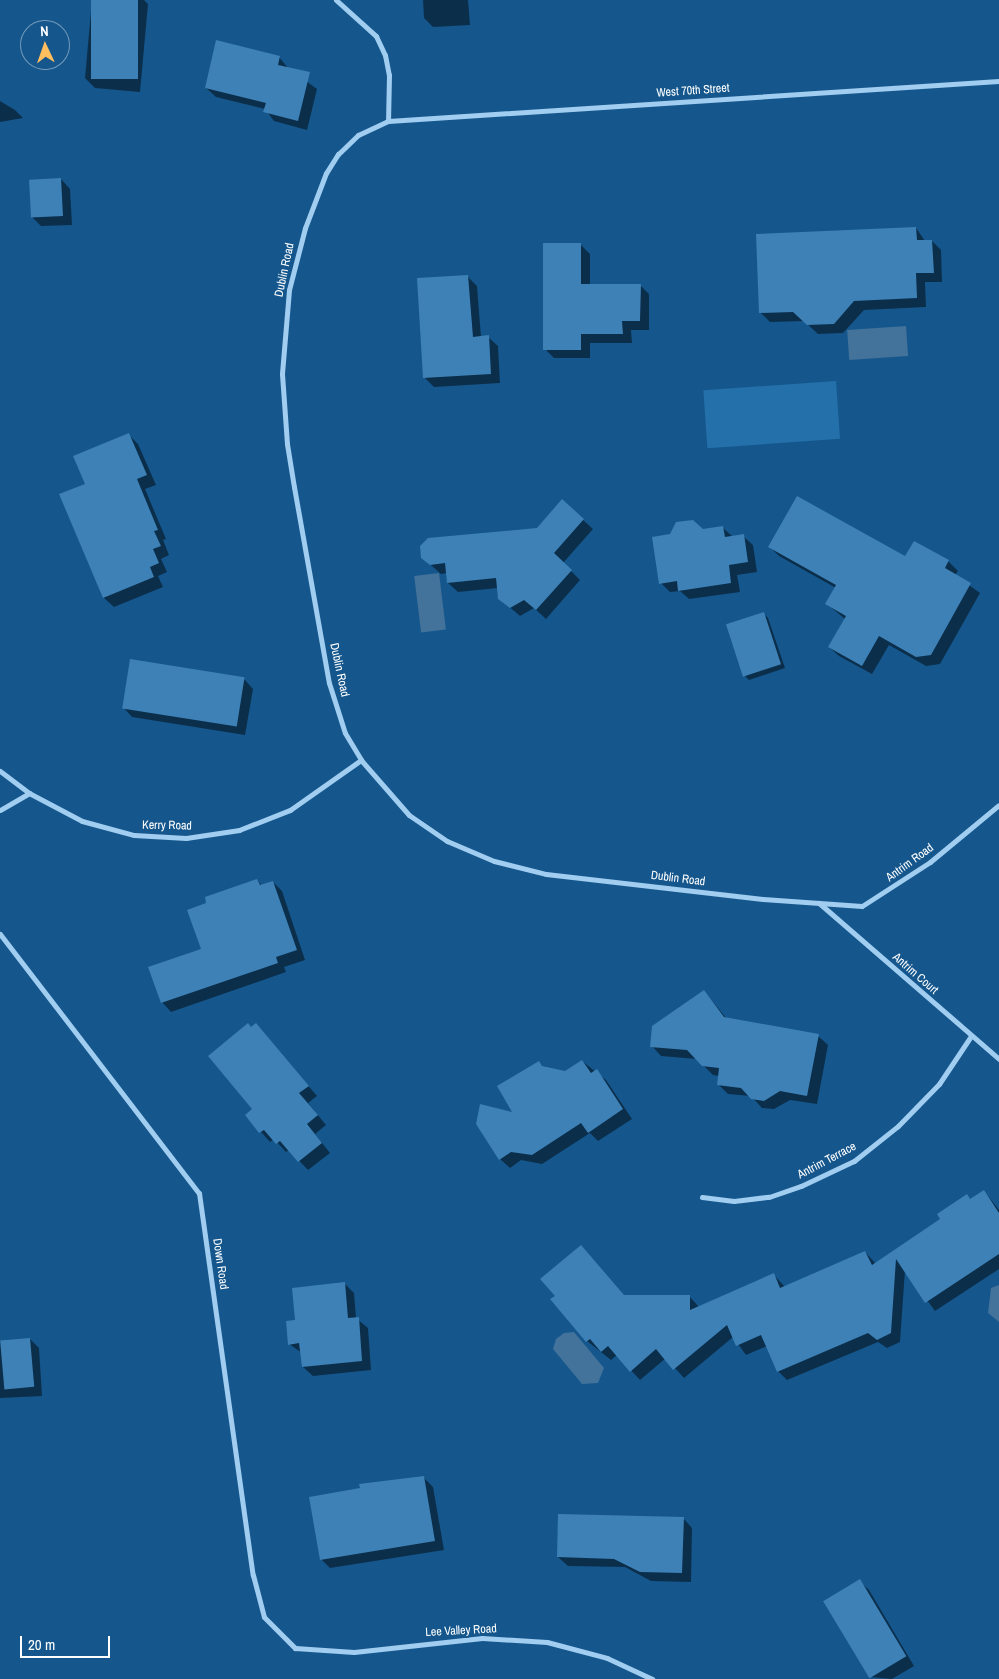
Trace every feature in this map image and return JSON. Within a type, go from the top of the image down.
[{"type":"street","points":[[336,0],[376,36],[385,54],[389,75],[388,121]]},
{"type":"street","name":"West 70th Street","points":[[388,121],[999,81]]},
{"type":"street","name":"Dublin Road","points":[[388,121],[358,135],[338,154],[326,173],[305,228],[289,290],[282,374],[287,444],[329,682],[345,733],[361,760],[409,815],[447,841],[494,861],[546,874],[763,899],[819,902]]},
{"type":"street","name":"Kerry Road","points":[[0,771],[30,793],[82,821],[134,835],[186,838],[239,830],[290,810],[361,760]]},
{"type":"street","points":[[0,810],[30,793]]},
{"type":"street","name":"Antrim Road","points":[[819,902],[862,906],[930,862],[999,805]]},
{"type":"street","name":"Antrim Court","points":[[819,902],[999,1059]]},
{"type":"street","name":"Down Road","points":[[0,934],[199,1193],[253,1574],[264,1617],[295,1648]]},
{"type":"street","name":"Antrim Terrace","points":[[702,1197],[734,1201],[769,1197],[801,1186],[854,1160],[898,1126],[939,1084],[972,1036]]},
{"type":"street","name":"Lee Valley Road","points":[[295,1648],[354,1652],[482,1638],[547,1642],[607,1658],[652,1679]]},
{"type":"shaded area","points":[[906,326],[908,356],[849,360],[847,330]]},
{"type":"shaded area","points":[[836,381],[840,439],[707,448],[703,390]]},
{"type":"shaded area","points":[[439,573],[446,630],[421,633],[414,576]]},
{"type":"shaded area","points":[[999,1285],[999,1322],[988,1313],[991,1288]]},
{"type":"shaded area","points":[[574,1332],[604,1368],[598,1383],[582,1384],[553,1349],[556,1339],[564,1333]]},
{"type":"building","points":[[91,0],[138,0],[138,79],[91,79]]},
{"type":"building","points":[[216,40],[280,56],[278,65],[310,72],[298,121],[263,112],[266,103],[205,88]]},
{"type":"building","points":[[61,178],[63,216],[31,218],[29,180]]},
{"type":"building","points":[[916,227],[917,240],[932,240],[934,273],[916,273],[917,298],[854,301],[834,324],[807,325],[793,312],[759,313],[756,234]]},
{"type":"building","points":[[543,243],[581,243],[581,284],[641,284],[640,321],[622,321],[623,334],[581,334],[581,350],[543,350]]},
{"type":"building","points":[[468,275],[473,337],[489,335],[491,374],[423,378],[417,278]]},
{"type":"building","points":[[129,433],[147,475],[137,479],[158,530],[154,531],[161,546],[153,549],[159,563],[150,567],[154,577],[103,598],[59,494],[85,484],[73,456]]},
{"type":"building","points":[[797,496],[905,556],[914,541],[949,560],[945,568],[971,583],[931,655],[916,657],[879,636],[862,666],[828,647],[846,616],[825,604],[836,585],[768,547]]},
{"type":"building","points":[[562,499],[584,519],[554,553],[572,570],[536,610],[524,600],[510,608],[498,599],[496,578],[447,583],[445,563],[430,565],[421,558],[420,546],[428,538],[537,528]]},
{"type":"building","points":[[693,520],[703,529],[723,526],[725,537],[744,534],[748,562],[729,565],[731,583],[678,591],[677,581],[659,584],[652,537],[670,534],[676,522]]},
{"type":"building","points":[[764,612],[781,664],[743,677],[726,624]]},
{"type":"building","points":[[130,659],[245,677],[237,727],[122,708]]},
{"type":"building","points":[[257,879],[260,885],[273,881],[297,950],[276,957],[278,963],[161,1003],[148,967],[201,949],[187,910],[206,903],[205,897]]},
{"type":"building","points":[[704,990],[724,1017],[819,1034],[807,1096],[780,1091],[764,1101],[751,1099],[741,1088],[717,1085],[719,1068],[702,1066],[687,1050],[650,1047],[652,1026]]},
{"type":"building","points":[[248,1023],[251,1027],[256,1023],[309,1086],[299,1093],[318,1115],[307,1124],[322,1143],[298,1162],[280,1141],[276,1144],[264,1130],[259,1133],[245,1115],[252,1109],[208,1056]]},
{"type":"building","points":[[582,1060],[591,1073],[597,1069],[623,1109],[588,1133],[581,1123],[532,1155],[511,1152],[499,1160],[476,1124],[480,1104],[512,1112],[497,1086],[539,1061],[542,1066],[565,1071]]},
{"type":"building","points":[[984,1190],[999,1213],[999,1254],[925,1303],[896,1259],[891,1333],[877,1340],[868,1333],[777,1372],[761,1335],[736,1346],[727,1325],[673,1370],[656,1349],[630,1372],[608,1346],[601,1352],[590,1339],[586,1342],[550,1299],[555,1296],[540,1279],[581,1245],[624,1295],[690,1295],[690,1310],[774,1273],[780,1288],[865,1251],[872,1265],[940,1219],[937,1214],[967,1194],[970,1199]]},
{"type":"building","points":[[345,1282],[348,1318],[359,1317],[362,1361],[302,1367],[299,1343],[288,1345],[286,1321],[295,1320],[292,1288]]},
{"type":"building","points":[[30,1338],[34,1387],[4,1389],[0,1341]]},
{"type":"building","points":[[424,1476],[435,1541],[320,1560],[309,1497],[360,1488],[359,1484]]},
{"type":"building","points":[[558,1514],[684,1517],[682,1573],[640,1572],[614,1559],[557,1557]]},
{"type":"building","points":[[860,1579],[906,1656],[869,1678],[823,1601]]}]
